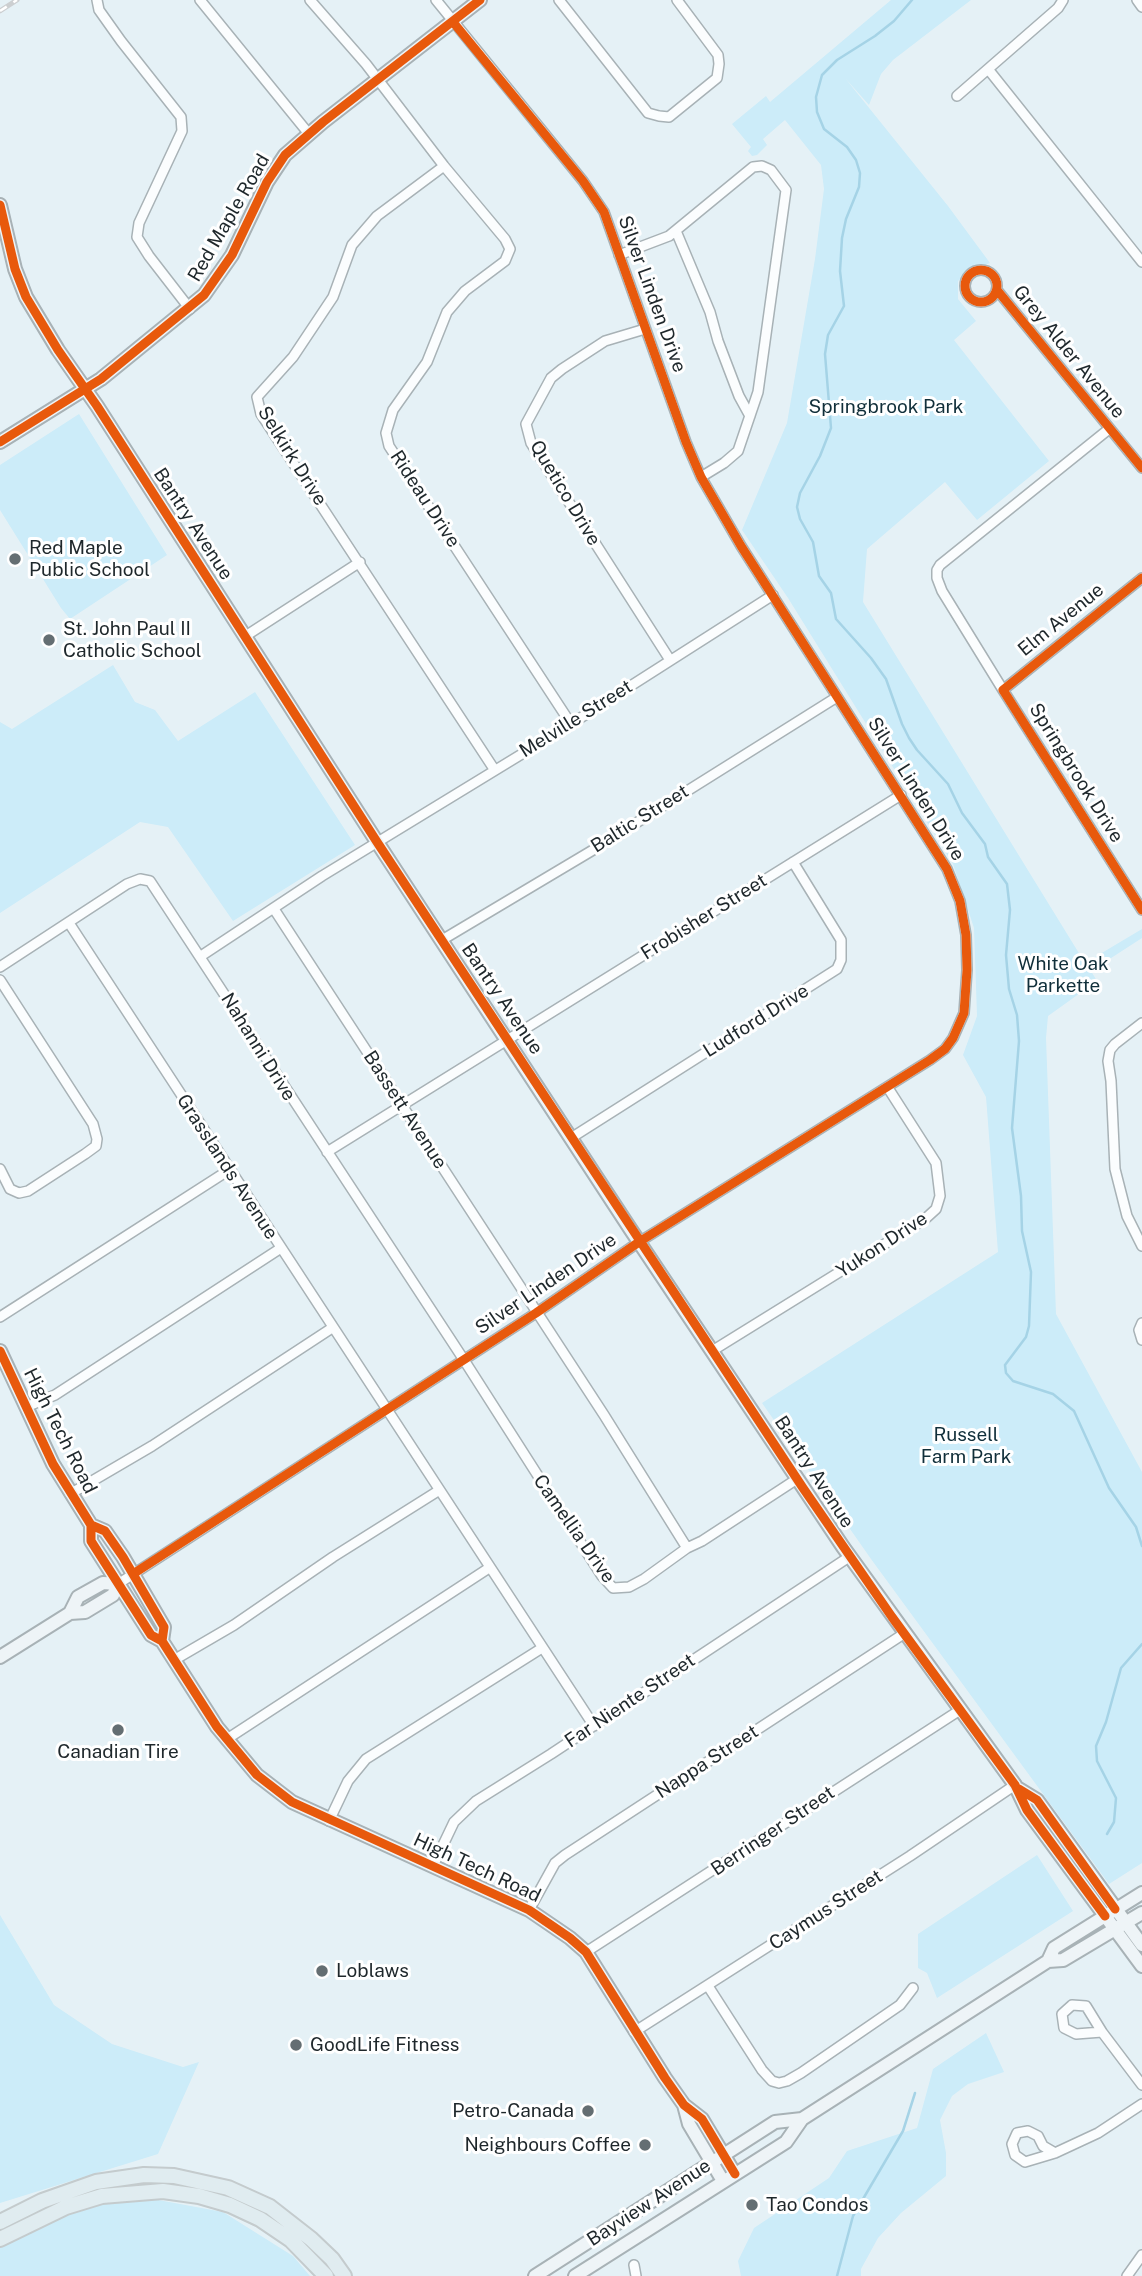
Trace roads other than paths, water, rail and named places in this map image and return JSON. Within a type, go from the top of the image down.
[{"type":"main road","points":[[0,2222],[41,2201],[96,2182],[144,2175],[200,2180],[252,2197],[278,2213],[311,2239],[344,2276]]},
{"type":"main road","points":[[0,2239],[66,2207],[102,2196],[163,2191],[220,2202],[260,2219],[291,2240],[326,2276]]},
{"type":"street","points":[[97,0],[99,10],[121,41],[181,117],[182,131],[139,222],[137,237],[190,309]]},
{"type":"street","points":[[200,0],[309,134]]},
{"type":"street","name":"Rideau Drive","points":[[310,0],[378,80],[444,166],[505,239],[510,249],[505,261],[465,291],[447,312],[427,362],[393,410],[386,433],[389,446],[571,724]]},
{"type":"street","name":"Silver Linden Drive","points":[[0,1657],[70,1613],[85,1612],[113,1595],[118,1584],[536,1313],[639,1242],[888,1088],[945,1049],[964,1013],[967,999],[966,935],[960,901],[947,869],[741,547],[701,477],[604,212],[583,181],[436,0]]},
{"type":"street","name":"Red Maple Road","points":[[0,442],[85,389],[190,309],[216,280],[232,255],[267,182],[285,155],[480,0]]},
{"type":"street","points":[[559,0],[648,113],[659,117],[669,117],[718,78],[718,55],[677,0]]},
{"type":"street","points":[[957,96],[1058,8],[1063,0]]},
{"type":"street","points":[[1137,0],[1142,7]]},
{"type":"street","points":[[988,69],[1142,262]]},
{"type":"street","name":"Selkirk Drive","points":[[444,166],[376,216],[352,245],[333,297],[293,357],[257,397],[261,414],[494,769]]},
{"type":"street","points":[[620,255],[655,243],[676,230],[753,167],[762,166],[771,170],[786,190],[761,376],[750,416],[738,451],[701,477]]},
{"type":"street","name":"Bantry Avenue","points":[[0,205],[15,269],[26,297],[58,350],[639,1242],[849,1557],[1017,1787],[1027,1810],[1110,1912],[1126,1923],[1142,1945]]},
{"type":"street","points":[[676,230],[710,312],[739,396],[750,416]]},
{"type":"street","name":"Grey Alder Avenue","points":[[997,290],[1142,468]]},
{"type":"street","name":"Quetico Drive","points":[[645,329],[605,341],[562,369],[551,378],[526,424],[531,443],[670,660]]},
{"type":"street","name":"Springbrook Drive","points":[[1109,429],[947,559],[937,570],[942,591],[1142,910]]},
{"type":"street","points":[[244,637],[360,562]]},
{"type":"street","name":"Elm Avenue","points":[[1003,690],[1142,578]]},
{"type":"street","name":"Melville Street","points":[[201,956],[377,842],[571,724],[773,596]]},
{"type":"street","name":"Baltic Street","points":[[442,940],[593,850],[838,697]]},
{"type":"street","name":"Frobisher Street","points":[[327,1152],[901,795]]},
{"type":"street","name":"Ludford Drive","points":[[571,1138],[837,969],[841,960],[841,940],[793,862]]},
{"type":"street","name":"Nahanni Drive","points":[[0,967],[127,884],[140,879],[150,881],[464,1360]]},
{"type":"street","name":"Bassett Avenue","points":[[274,909],[687,1548]]},
{"type":"street","name":"Grasslands Avenue","points":[[69,923],[594,1726]]},
{"type":"street","points":[[0,979],[93,1125],[97,1139],[96,1146],[28,1191],[19,1193],[10,1189],[0,1169]]},
{"type":"street","points":[[1142,1023],[1115,1044],[1110,1050],[1108,1061],[1115,1169],[1127,1216],[1142,1246]]},
{"type":"street","name":"Yukon Drive","points":[[712,1352],[915,1226],[936,1209],[940,1196],[936,1163],[888,1088]]},
{"type":"street","points":[[0,1317],[229,1170]]},
{"type":"street","points":[[26,1407],[55,1395],[281,1248]]},
{"type":"street","points":[[1142,1323],[1139,1330],[1142,1340]]},
{"type":"street","points":[[70,1494],[152,1446],[332,1328]]},
{"type":"street","name":"High Tech Road","points":[[0,1351],[53,1464],[91,1525],[105,1531],[133,1574],[164,1627],[162,1641]]},
{"type":"street","name":"Camellia Drive","points":[[464,1360],[602,1576],[613,1588],[635,1584],[797,1479]]},
{"type":"street","points":[[174,1660],[234,1625],[438,1491]]},
{"type":"street","name":"High Tech Road","points":[[91,1525],[91,1541],[151,1635],[162,1641],[227,1739],[257,1775],[292,1802],[329,1821],[529,1910],[547,1920],[586,1952],[634,2032],[684,2105],[702,2119],[735,2174]]},
{"type":"street","name":"Far Niente Street","points":[[433,1866],[454,1822],[476,1801],[849,1557]]},
{"type":"street","points":[[227,1739],[489,1569]]},
{"type":"street","name":"Nappa Street","points":[[529,1910],[555,1863],[565,1855],[905,1633]]},
{"type":"street","points":[[329,1821],[348,1781],[366,1759],[542,1648]]},
{"type":"street","name":"Berringer Street","points":[[586,1952],[960,1710]]},
{"type":"street","name":"Caymus Street","points":[[634,2032],[1017,1787]]},
{"type":"street","name":"Bayview Avenue","points":[[1048,1961],[1054,1948],[1142,1893]]},
{"type":"street","name":"Bantry Avenue","points":[[1110,1912],[1114,1930],[1142,1966]]},
{"type":"street","name":"Bayview Avenue","points":[[575,2276],[786,2142],[802,2119],[1048,1961],[1063,1960],[1142,1913]]},
{"type":"street","points":[[708,1986],[762,2070],[772,2081],[779,2082],[788,2081],[801,2073],[900,2005],[913,1988]]},
{"type":"street","points":[[1102,2032],[1076,2034],[1064,2028],[1062,2014],[1072,2006],[1086,2006],[1142,2085]]},
{"type":"street","points":[[1055,2153],[1043,2146],[1038,2136],[1028,2130],[1017,2133],[1012,2144],[1015,2155],[1025,2162],[1055,2153],[1098,2133],[1142,2104]]},
{"type":"street","name":"High Tech Road","points":[[684,2105],[689,2124],[723,2181]]},
{"type":"street","name":"Bayview Avenue","points":[[535,2276],[775,2122],[802,2119]]},
{"type":"street","points":[[1127,2276],[1142,2255]]},
{"type":"street","points":[[634,2265],[636,2276]]},
{"type":"waterway","points":[[912,0],[894,21],[837,60],[822,75],[816,97],[817,112],[824,129],[847,147],[856,160],[860,173],[859,187],[846,219],[842,238],[840,271],[844,306],[828,335],[825,354],[831,428],[820,456],[800,493],[797,507],[800,519],[813,542],[819,576],[831,593],[836,619],[886,679],[909,738],[948,784],[962,813],[985,844],[988,857],[1007,884],[1010,910],[1006,955],[1009,989],[1017,1015],[1019,1041],[1012,1128],[1021,1196],[1022,1231],[1031,1272],[1029,1326],[1026,1337],[1005,1365],[1006,1373],[1013,1381],[1053,1394],[1074,1411],[1109,1488],[1136,1527],[1142,1546]]},
{"type":"waterway","points":[[1107,1834],[1114,1822],[1116,1798],[1097,1761],[1096,1746],[1106,1722],[1121,1668],[1142,1644]]},
{"type":"waterway","points":[[837,2276],[853,2216],[903,2131],[915,2093]]},
{"type":"railway","points":[[0,11],[17,0]]},
{"type":"place","name":"Red Maple Public School","points":[[15,559]]},
{"type":"place","name":"St. John Paul II Catholic School","points":[[49,640]]},
{"type":"place","name":"Canadian Tire","points":[[118,1730]]},
{"type":"place","name":"Loblaws","points":[[322,1971]]},
{"type":"place","name":"GoodLife Fitness","points":[[296,2045]]},
{"type":"place","name":"Petro-Canada","points":[[588,2111]]},
{"type":"place","name":"Neighbours Coffee","points":[[645,2145]]},
{"type":"place","name":"Tao Condos","points":[[752,2205]]},
{"type":"park label","name":"Springbrook Park","points":[[886,407]]},
{"type":"park label","name":"White Oak Parkette","points":[[1063,975]]},
{"type":"park label","name":"Russell Farm Park","points":[[966,1446]]}]
